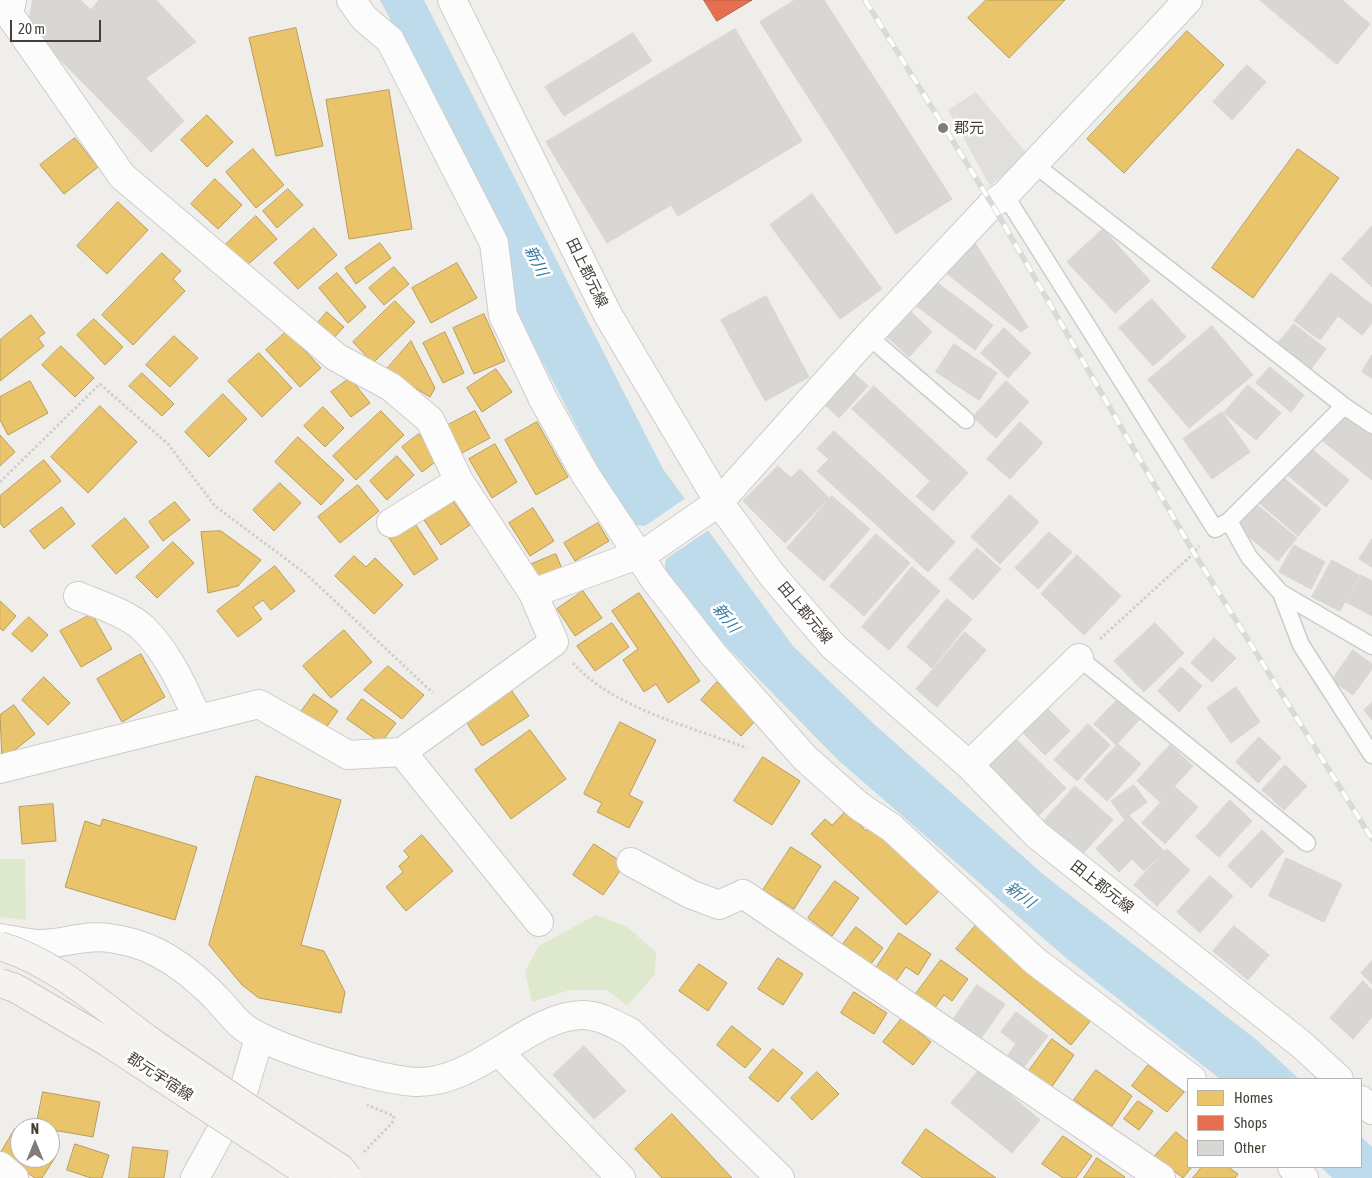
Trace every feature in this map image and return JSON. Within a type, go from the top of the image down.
[{"type":"street","points":[[352,0],[364,18],[390,40],[494,243],[503,315],[543,400],[585,474],[713,654],[805,758],[859,806],[892,828],[1034,961],[1191,1078]]},
{"type":"street","name":"田上郡元線","points":[[452,0],[608,316],[714,505],[834,647],[969,765],[1037,835],[1302,1045],[1338,1078]]},
{"type":"street","points":[[533,593],[643,553],[714,505],[868,336],[992,204],[1005,194],[1034,164],[1188,0]]},
{"type":"street","points":[[0,769],[259,704],[348,755],[402,752],[554,642],[533,593],[459,481],[430,420],[391,387],[336,357],[255,286],[122,176],[7,12]]},
{"type":"street","points":[[391,523],[459,481]]},
{"type":"street","points":[[78,596],[108,608],[143,628],[172,664],[198,719]]},
{"type":"street","points":[[969,765],[1079,658]]},
{"type":"street","points":[[402,752],[539,922]]},
{"type":"street","points":[[631,862],[690,894],[719,906],[742,894],[1161,1178]]},
{"type":"street","points":[[0,938],[38,944],[108,937],[156,952],[192,976],[241,1025],[259,1038],[286,1049],[377,1075],[415,1082],[440,1080],[468,1069],[560,1018],[586,1015],[610,1021],[630,1032],[780,1178]]},
{"type":"street","points":[[0,946],[16,951],[50,968],[224,1093],[340,1168],[348,1178]]},
{"type":"street","name":"郡元宇宿線","points":[[0,983],[23,993],[109,1043],[315,1178]]},
{"type":"street","points":[[194,1178],[244,1089],[259,1038]]},
{"type":"street","points":[[499,1052],[621,1178]]},
{"type":"street","points":[[1362,1101],[1372,1110]]},
{"type":"street","points":[[0,1166],[14,1178]]},
{"type":"street","points":[[1293,1168],[1304,1178]]},
{"type":"lane","points":[[1034,164],[1344,406],[1372,425]]},
{"type":"lane","points":[[1005,194],[1222,525],[1281,593],[1372,646]]},
{"type":"lane","points":[[868,336],[966,420]]},
{"type":"lane","points":[[1222,525],[1344,406]]},
{"type":"lane","points":[[1281,593],[1301,645],[1372,755]]},
{"type":"lane","points":[[1079,658],[1307,843]]},
{"type":"path","points":[[0,482],[100,384],[168,444],[215,506],[306,574],[455,714]]},
{"type":"path","points":[[1079,658],[1194,553],[1201,542],[1222,525]]},
{"type":"path","points":[[554,642],[587,679],[626,702],[747,748]]},
{"type":"path","points":[[362,1103],[394,1116],[392,1123],[366,1150]]},
{"type":"green space","points":[[0,859],[25,859],[26,920],[0,917]]},
{"type":"green space","points":[[596,915],[627,927],[656,952],[655,974],[627,1006],[607,990],[570,990],[532,1002],[525,971],[539,946]]},
{"type":"shaded area","points":[[976,92],[1027,154],[990,186],[948,110]]},
{"type":"water","name":"新川","points":[[380,0],[424,0],[663,469],[793,646],[875,725],[1044,875],[1258,1041],[1298,1078],[1219,1078],[1066,958],[838,760],[691,610],[620,509],[515,310],[507,244]]},
{"type":"water","points":[[1362,1138],[1372,1147],[1372,1178],[1332,1178],[1322,1168],[1362,1168]]},
{"type":"pier","points":[[687,497],[710,529],[666,559],[664,575],[635,525],[645,526]]},
{"type":"building: Homes","points":[[986,0],[1065,0],[1009,58],[968,18]]},
{"type":"building: Homes","points":[[296,28],[323,146],[276,156],[249,38]]},
{"type":"building: Homes","points":[[1187,31],[1224,65],[1124,173],[1087,139]]},
{"type":"building: Homes","points":[[389,90],[412,229],[349,239],[326,100]]},
{"type":"building: Homes","points":[[207,115],[233,142],[207,167],[181,140]]},
{"type":"building: Homes","points":[[75,138],[98,167],[64,194],[40,165]]},
{"type":"building: Homes","points":[[253,149],[284,185],[256,208],[226,172]]},
{"type":"building: Homes","points":[[1298,149],[1339,178],[1253,298],[1212,268]]},
{"type":"building: Homes","points":[[215,179],[242,205],[218,229],[191,204]]},
{"type":"building: Homes","points":[[288,189],[303,205],[277,228],[263,211]]},
{"type":"building: Homes","points":[[118,202],[148,230],[107,274],[77,246]]},
{"type":"building: Homes","points":[[256,216],[277,239],[245,267],[224,246]]},
{"type":"building: Homes","points":[[314,228],[337,255],[298,289],[274,263]]},
{"type":"building: Homes","points":[[380,243],[391,258],[356,284],[345,268]]},
{"type":"building: Homes","points":[[162,253],[181,271],[173,279],[185,291],[133,345],[102,315]]},
{"type":"building: Homes","points":[[457,263],[477,298],[431,323],[412,288]]},
{"type":"building: Homes","points":[[394,267],[409,284],[384,305],[369,288]]},
{"type":"building: Homes","points":[[337,273],[366,307],[348,323],[319,288]]},
{"type":"building: Homes","points":[[395,301],[415,322],[373,363],[353,342]]},
{"type":"building: Homes","points":[[327,312],[344,327],[330,342],[314,327]]},
{"type":"building: Homes","points":[[484,314],[505,361],[474,374],[453,328]]},
{"type":"building: Homes","points":[[31,315],[45,333],[38,338],[44,346],[0,381],[0,340]]},
{"type":"building: Homes","points":[[94,319],[123,347],[105,365],[77,335]]},
{"type":"building: Homes","points":[[287,331],[321,368],[300,387],[266,350]]},
{"type":"building: Homes","points":[[445,332],[464,373],[443,383],[423,343]]},
{"type":"building: Homes","points":[[174,336],[198,358],[170,387],[146,365]]},
{"type":"building: Homes","points":[[411,341],[435,388],[430,397],[386,370]]},
{"type":"building: Homes","points":[[61,346],[94,378],[75,397],[42,365]]},
{"type":"building: Homes","points":[[259,353],[292,388],[262,417],[228,381]]},
{"type":"building: Homes","points":[[496,369],[512,392],[482,412],[467,388]]},
{"type":"building: Homes","points":[[142,373],[174,404],[162,416],[129,386]]},
{"type":"building: Homes","points":[[350,378],[370,403],[351,417],[331,392]]},
{"type":"building: Homes","points":[[30,381],[48,413],[8,435],[0,420],[0,397]]},
{"type":"building: Homes","points":[[223,394],[247,419],[209,457],[185,432]]},
{"type":"building: Homes","points":[[100,406],[137,442],[88,493],[51,457]]},
{"type":"building: Homes","points":[[323,407],[344,428],[325,447],[304,426]]},
{"type":"building: Homes","points":[[381,411],[404,435],[356,480],[333,456]]},
{"type":"building: Homes","points":[[475,411],[490,438],[460,454],[446,426]]},
{"type":"building: Homes","points":[[537,422],[568,477],[536,495],[505,440]]},
{"type":"building: Homes","points":[[419,434],[439,459],[422,472],[402,447]]},
{"type":"building: Homes","points":[[0,435],[15,452],[0,466]]},
{"type":"building: Homes","points":[[298,437],[344,480],[321,505],[275,462]]},
{"type":"building: Homes","points":[[495,444],[517,482],[492,498],[469,459]]},
{"type":"building: Homes","points":[[397,456],[414,475],[387,500],[370,481]]},
{"type":"building: Homes","points":[[44,460],[61,481],[4,528],[0,523],[0,496]]},
{"type":"building: Homes","points":[[280,483],[301,503],[274,531],[253,510]]},
{"type":"building: Homes","points":[[358,485],[379,511],[340,543],[318,517]]},
{"type":"building: Homes","points":[[451,498],[470,525],[441,545],[422,517]]},
{"type":"building: Homes","points":[[175,502],[190,520],[163,541],[149,522]]},
{"type":"building: Homes","points":[[62,507],[75,524],[44,549],[30,531]]},
{"type":"building: Homes","points":[[533,508],[554,541],[530,556],[509,523]]},
{"type":"building: Homes","points":[[125,518],[149,547],[116,574],[92,546]]},
{"type":"building: Homes","points":[[414,522],[438,559],[414,575],[389,538]]},
{"type":"building: Homes","points":[[598,523],[609,541],[575,561],[564,543]]},
{"type":"building: Homes","points":[[221,531],[261,560],[238,586],[208,593],[201,532]]},
{"type":"building: Homes","points":[[173,542],[194,563],[157,598],[136,577]]},
{"type":"building: Homes","points":[[556,554],[562,569],[535,580],[529,565]]},
{"type":"building: Homes","points":[[354,556],[366,567],[375,558],[403,585],[374,614],[335,576]]},
{"type":"building: Homes","points":[[275,566],[295,591],[271,610],[263,600],[253,607],[262,619],[238,637],[217,611]]},
{"type":"building: Homes","points":[[583,591],[602,618],[575,636],[557,609]]},
{"type":"building: Homes","points":[[639,593],[700,681],[668,703],[656,684],[644,692],[623,660],[638,649],[612,611]]},
{"type":"building: Homes","points":[[0,601],[16,616],[3,631],[0,628]]},
{"type":"building: Homes","points":[[92,614],[112,649],[81,667],[60,631]]},
{"type":"building: Homes","points":[[29,617],[48,635],[32,652],[12,634]]},
{"type":"building: Homes","points":[[612,623],[629,647],[595,671],[577,646]]},
{"type":"building: Homes","points":[[344,630],[372,662],[331,698],[303,666]]},
{"type":"building: Homes","points":[[141,654],[165,697],[122,722],[97,679]]},
{"type":"building: Homes","points":[[388,666],[424,695],[402,719],[364,690]]},
{"type":"building: Homes","points":[[44,677],[70,703],[48,725],[22,700]]},
{"type":"building: Homes","points":[[717,682],[758,718],[741,736],[701,700]]},
{"type":"building: Homes","points":[[509,687],[529,716],[482,746],[463,717]]},
{"type":"building: Homes","points":[[314,694],[338,711],[322,733],[298,716]]},
{"type":"building: Homes","points":[[362,699],[396,723],[381,743],[347,719]]},
{"type":"building: Homes","points":[[14,705],[35,734],[2,760],[0,715]]},
{"type":"building: Homes","points":[[620,722],[656,740],[629,795],[643,802],[629,828],[597,812],[602,803],[584,794]]},
{"type":"building: Homes","points":[[530,730],[566,779],[511,819],[475,770]]},
{"type":"building: Homes","points":[[763,757],[800,781],[772,825],[734,801]]},
{"type":"building: Homes","points":[[256,776],[341,800],[301,945],[324,951],[345,992],[341,1013],[259,998],[242,985],[209,945]]},
{"type":"building: Homes","points":[[53,804],[56,841],[22,844],[19,807]]},
{"type":"building: Homes","points":[[846,811],[866,831],[871,826],[939,891],[906,925],[811,834],[825,819],[832,825]]},
{"type":"building: Homes","points":[[103,819],[197,847],[175,920],[65,887],[85,821],[100,826]]},
{"type":"building: Homes","points":[[422,835],[453,871],[406,911],[386,887],[403,872],[399,866],[409,857],[404,851]]},
{"type":"building: Homes","points":[[594,844],[625,864],[603,895],[573,875]]},
{"type":"building: Homes","points":[[791,847],[821,866],[794,909],[763,890]]},
{"type":"building: Homes","points":[[835,881],[859,898],[832,936],[808,918]]},
{"type":"building: Homes","points":[[976,925],[1091,1020],[1071,1045],[956,949]]},
{"type":"building: Homes","points":[[856,927],[883,948],[870,965],[843,944]]},
{"type":"building: Homes","points":[[899,933],[931,954],[918,975],[906,967],[894,984],[874,971]]},
{"type":"building: Homes","points":[[778,958],[803,974],[783,1005],[758,989]]},
{"type":"building: Homes","points":[[941,960],[968,979],[952,1001],[944,995],[931,1013],[912,999]]},
{"type":"building: Homes","points":[[699,964],[727,983],[708,1011],[679,991]]},
{"type":"building: Homes","points":[[854,992],[887,1013],[874,1034],[841,1013]]},
{"type":"building: Homes","points":[[902,1018],[931,1042],[913,1065],[883,1042]]},
{"type":"building: Homes","points":[[732,1026],[761,1049],[745,1068],[717,1045]]},
{"type":"building: Homes","points":[[1052,1039],[1074,1055],[1051,1088],[1028,1072]]},
{"type":"building: Homes","points":[[773,1049],[803,1073],[778,1102],[749,1078]]},
{"type":"building: Homes","points":[[1148,1065],[1184,1092],[1167,1112],[1132,1086]]},
{"type":"building: Homes","points":[[1096,1070],[1132,1096],[1112,1126],[1074,1100]]},
{"type":"building: Homes","points":[[817,1072],[839,1094],[812,1120],[791,1098]]},
{"type":"building: Homes","points":[[43,1092],[100,1102],[93,1137],[60,1131],[60,1118],[38,1118]]},
{"type":"building: Homes","points":[[1138,1101],[1153,1111],[1139,1130],[1124,1119]]},
{"type":"building: Homes","points":[[672,1114],[732,1178],[662,1178],[635,1149]]},
{"type":"building: Homes","points":[[926,1129],[996,1178],[923,1178],[902,1163]]},
{"type":"building: Homes","points":[[1176,1132],[1187,1141],[1187,1168],[1191,1168],[1183,1178],[1155,1156]]},
{"type":"building: Homes","points":[[1063,1136],[1092,1156],[1076,1178],[1063,1178],[1042,1164]]},
{"type":"building: Homes","points":[[10,1137],[10,1161],[0,1154]]},
{"type":"building: Homes","points":[[75,1144],[109,1155],[102,1178],[91,1178],[67,1170]]},
{"type":"building: Homes","points":[[133,1147],[168,1151],[164,1178],[129,1178]]},
{"type":"building: Homes","points":[[1097,1158],[1125,1177],[1084,1178]]},
{"type":"building: Homes","points":[[20,1168],[48,1168],[42,1178],[35,1178]]},
{"type":"building: Homes","points":[[1201,1168],[1229,1168],[1238,1174],[1235,1178],[1193,1178]]},
{"type":"building: Shops","points":[[704,0],[752,0],[717,21]]},
{"type":"building: Other","points":[[33,0],[80,0],[91,10],[99,0],[156,0],[196,42],[146,78],[184,121],[151,152],[28,27]]},
{"type":"building: Other","points":[[795,0],[824,0],[952,199],[896,234],[760,22]]},
{"type":"building: Other","points":[[1260,0],[1342,0],[1370,24],[1337,64]]},
{"type":"building: Other","points":[[735,29],[802,141],[678,216],[671,205],[607,243],[546,142]]},
{"type":"building: Other","points":[[633,33],[652,61],[564,116],[545,87]]},
{"type":"building: Other","points":[[1247,65],[1266,82],[1232,120],[1213,102]]},
{"type":"building: Other","points":[[812,194],[882,289],[840,319],[770,225]]},
{"type":"building: Other","points":[[1372,226],[1372,287],[1342,259]]},
{"type":"building: Other","points":[[1103,229],[1150,281],[1115,313],[1067,262]]},
{"type":"building: Other","points":[[975,243],[1028,327],[1021,332],[941,269]]},
{"type":"building: Other","points":[[1331,273],[1372,305],[1372,323],[1362,335],[1338,316],[1320,340],[1294,321]]},
{"type":"building: Other","points":[[934,280],[993,325],[975,350],[915,305]]},
{"type":"building: Other","points":[[766,296],[809,377],[765,401],[721,320]]},
{"type":"building: Other","points":[[1152,299],[1186,337],[1153,366],[1119,328]]},
{"type":"building: Other","points":[[906,307],[932,332],[909,357],[882,332]]},
{"type":"building: Other","points":[[1294,324],[1326,349],[1311,369],[1278,343]]},
{"type":"building: Other","points":[[1212,326],[1253,375],[1189,428],[1148,380]]},
{"type":"building: Other","points":[[1004,328],[1031,353],[1008,378],[981,353]]},
{"type":"building: Other","points":[[954,344],[997,373],[979,400],[936,372]]},
{"type":"building: Other","points":[[1372,355],[1372,378],[1362,372]]},
{"type":"building: Other","points":[[1270,367],[1304,395],[1291,412],[1256,383]]},
{"type":"building: Other","points":[[849,369],[868,386],[839,418],[820,400]]},
{"type":"building: Other","points":[[1006,381],[1029,402],[996,438],[973,417]]},
{"type":"building: Other","points":[[1248,385],[1281,413],[1256,440],[1224,413]]},
{"type":"building: Other","points":[[874,386],[968,473],[933,511],[916,496],[930,481],[852,409]]},
{"type":"building: Other","points":[[1341,411],[1372,435],[1372,480],[1319,438]]},
{"type":"building: Other","points":[[1222,412],[1250,452],[1212,479],[1183,439]]},
{"type":"building: Other","points":[[1020,422],[1043,443],[1010,479],[987,459]]},
{"type":"building: Other","points":[[834,431],[955,542],[928,572],[817,471],[829,459],[817,449]]},
{"type":"building: Other","points":[[1308,446],[1349,480],[1326,507],[1285,473]]},
{"type":"building: Other","points":[[778,466],[791,478],[800,469],[829,498],[785,543],[743,501]]},
{"type":"building: Other","points":[[1280,475],[1321,509],[1298,536],[1258,502]]},
{"type":"building: Other","points":[[1010,495],[1039,522],[1000,564],[971,537]]},
{"type":"building: Other","points":[[832,496],[870,529],[824,581],[787,548]]},
{"type":"building: Other","points":[[1256,504],[1297,538],[1278,561],[1237,527]]},
{"type":"building: Other","points":[[1049,532],[1072,552],[1038,589],[1015,568]]},
{"type":"building: Other","points":[[876,534],[910,563],[864,616],[830,586]]},
{"type":"building: Other","points":[[1372,539],[1372,567],[1359,559]]},
{"type":"building: Other","points":[[1294,545],[1325,562],[1311,589],[1279,572]]},
{"type":"building: Other","points":[[977,548],[1001,569],[973,600],[949,579]]},
{"type":"building: Other","points":[[1077,555],[1121,596],[1084,635],[1041,594]]},
{"type":"building: Other","points":[[1332,560],[1359,575],[1340,611],[1312,597]]},
{"type":"building: Other","points":[[912,567],[940,591],[889,650],[862,627]]},
{"type":"building: Other","points":[[1361,575],[1372,581],[1372,616],[1346,602]]},
{"type":"building: Other","points":[[947,599],[972,619],[932,668],[907,647]]},
{"type":"building: Other","points":[[1155,623],[1184,653],[1144,692],[1114,661]]},
{"type":"building: Other","points":[[965,632],[986,650],[937,707],[916,689]]},
{"type":"building: Other","points":[[1214,638],[1236,658],[1212,682],[1191,663]]},
{"type":"building: Other","points":[[1353,650],[1372,664],[1372,669],[1353,695],[1332,680]]},
{"type":"building: Other","points":[[1181,667],[1202,686],[1179,712],[1158,691]]},
{"type":"building: Other","points":[[1236,687],[1260,722],[1231,743],[1207,708]]},
{"type":"building: Other","points":[[1117,700],[1139,720],[1116,745],[1094,724]]},
{"type":"building: Other","points":[[1372,703],[1372,720],[1364,710]]},
{"type":"building: Other","points":[[1043,704],[1070,731],[1045,755],[1018,728]]},
{"type":"building: Other","points":[[1088,724],[1110,745],[1077,781],[1054,760]]},
{"type":"building: Other","points":[[1012,735],[1066,788],[1037,817],[984,765]]},
{"type":"building: Other","points":[[1259,737],[1281,758],[1258,783],[1236,762]]},
{"type":"building: Other","points":[[1118,744],[1141,764],[1107,801],[1084,780]]},
{"type":"building: Other","points":[[1170,745],[1193,766],[1160,802],[1137,781]]},
{"type":"building: Other","points":[[1285,765],[1307,786],[1284,810],[1262,790]]},
{"type":"building: Other","points":[[1134,785],[1147,802],[1124,819],[1111,801]]},
{"type":"building: Other","points":[[1075,786],[1113,820],[1080,857],[1042,823]]},
{"type":"building: Other","points":[[1175,787],[1198,807],[1165,844],[1142,823]]},
{"type":"building: Other","points":[[1230,800],[1252,821],[1219,857],[1196,837]]},
{"type":"building: Other","points":[[1129,816],[1164,851],[1144,871],[1132,859],[1119,872],[1096,849]]},
{"type":"building: Other","points":[[1262,830],[1284,851],[1251,888],[1228,866]]},
{"type":"building: Other","points":[[1167,849],[1190,870],[1157,906],[1134,885]]},
{"type":"building: Other","points":[[1286,858],[1342,884],[1324,922],[1269,896]]},
{"type":"building: Other","points":[[1210,876],[1233,896],[1200,933],[1177,912]]},
{"type":"building: Other","points":[[1234,926],[1269,955],[1248,980],[1213,951]]},
{"type":"building: Other","points":[[1372,961],[1372,984],[1361,973]]},
{"type":"building: Other","points":[[1363,981],[1372,990],[1372,1017],[1353,1039],[1330,1018]]},
{"type":"building: Other","points":[[977,985],[1005,1004],[980,1040],[952,1021]]},
{"type":"building: Other","points":[[1016,1012],[1048,1036],[1024,1067],[1008,1055],[1016,1044],[1001,1032]]},
{"type":"building: Other","points":[[584,1046],[626,1091],[594,1119],[553,1075]]},
{"type":"building: Other","points":[[980,1069],[1040,1120],[1012,1153],[951,1103]]},
{"type":"railway","points":[[865,0],[992,204],[1194,553],[1372,839]]},
{"type":"place","name":"郡元","points":[[943,128]]}]
